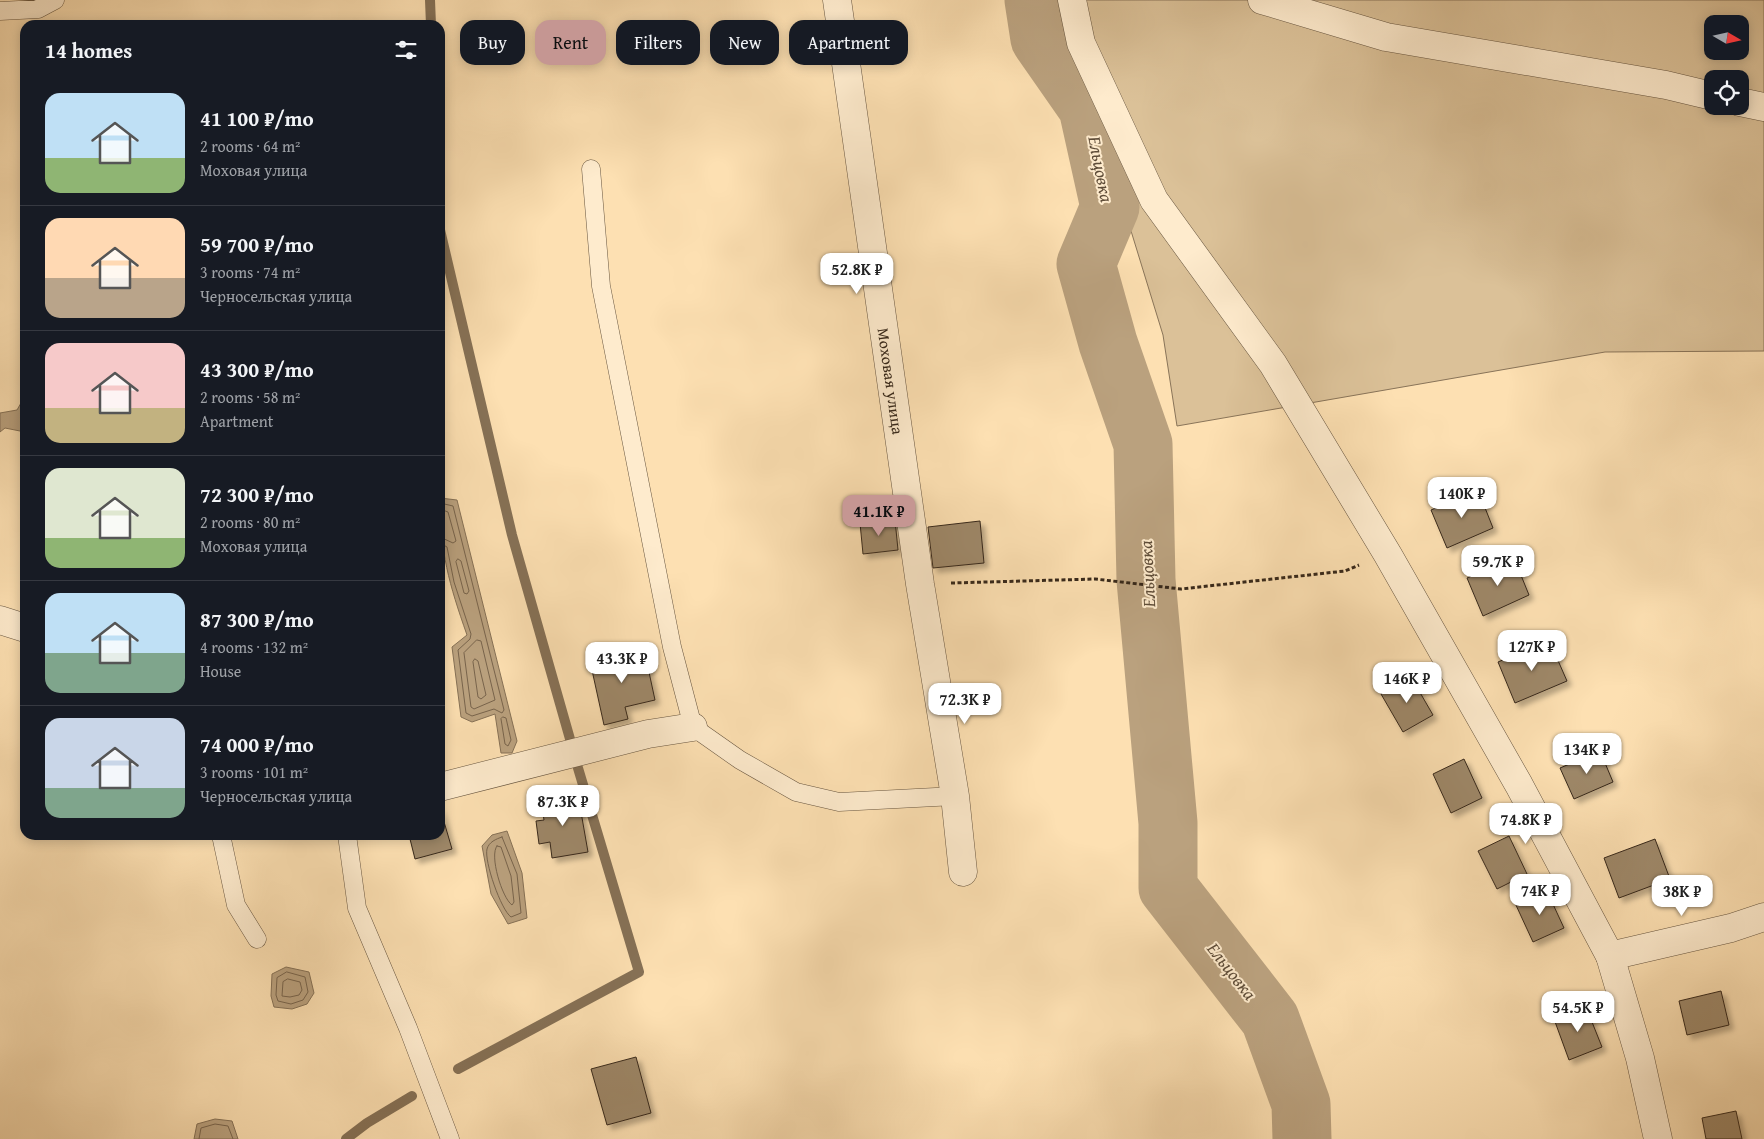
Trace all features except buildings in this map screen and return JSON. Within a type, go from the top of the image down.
[{"type":"street","name":"Моховая улица","points":[[837,0],[920,584],[955,796],[964,872]]},
{"type":"street","points":[[1072,0],[1081,43],[1154,200],[1273,364],[1388,555],[1518,785],[1610,956],[1640,1058],[1658,1139]]},
{"type":"street","points":[[1262,0],[1386,37],[1666,85],[1704,94]]},
{"type":"street","points":[[1749,104],[1764,107]]},
{"type":"street","points":[[0,620],[20,626]]},
{"type":"street","points":[[445,786],[648,734],[693,727]]},
{"type":"street","points":[[1610,956],[1731,928],[1764,917]]},
{"type":"lane","points":[[0,11],[38,9],[55,0]]},
{"type":"lane","points":[[591,169],[601,286],[672,646],[693,727],[740,760],[796,792],[839,802],[955,796]]},
{"type":"lane","points":[[222,840],[236,905],[257,939]]},
{"type":"lane","points":[[348,840],[357,908],[408,1028],[450,1139]]},
{"type":"path","points":[[920,584],[1095,579],[1181,589],[1344,571],[1388,555]]},
{"type":"shaded area","points":[[1075,0],[1764,0],[1764,351],[1605,352],[1177,426],[1163,335],[1116,182]]},
{"type":"water","points":[[20,405],[20,431],[5,428],[0,432],[0,413],[17,410]]},
{"type":"water","points":[[445,499],[457,500],[517,741],[512,753],[501,753],[495,714],[472,722],[461,717],[452,647],[467,635],[445,557]]},
{"type":"water","points":[[507,831],[522,873],[527,918],[508,924],[491,894],[482,846],[492,835]]},
{"type":"water","points":[[286,967],[309,972],[314,993],[307,1004],[292,1009],[274,1007],[271,996],[272,974]]},
{"type":"water","points":[[215,1119],[232,1121],[238,1139],[194,1139],[197,1124]]},
{"type":"waterway","points":[[430,0],[431,20]]},
{"type":"waterway","name":"Ельцовка","points":[[1034,0],[1040,39],[1088,108],[1110,207],[1086,264],[1108,343],[1143,444],[1146,580],[1168,823],[1168,888],[1270,1019],[1301,1104],[1302,1139]]},
{"type":"waterway","points":[[445,251],[512,535],[570,739]]},
{"type":"waterway","points":[[458,1069],[639,972],[578,768]]},
{"type":"waterway","points":[[346,1139],[367,1123],[412,1096]]}]
